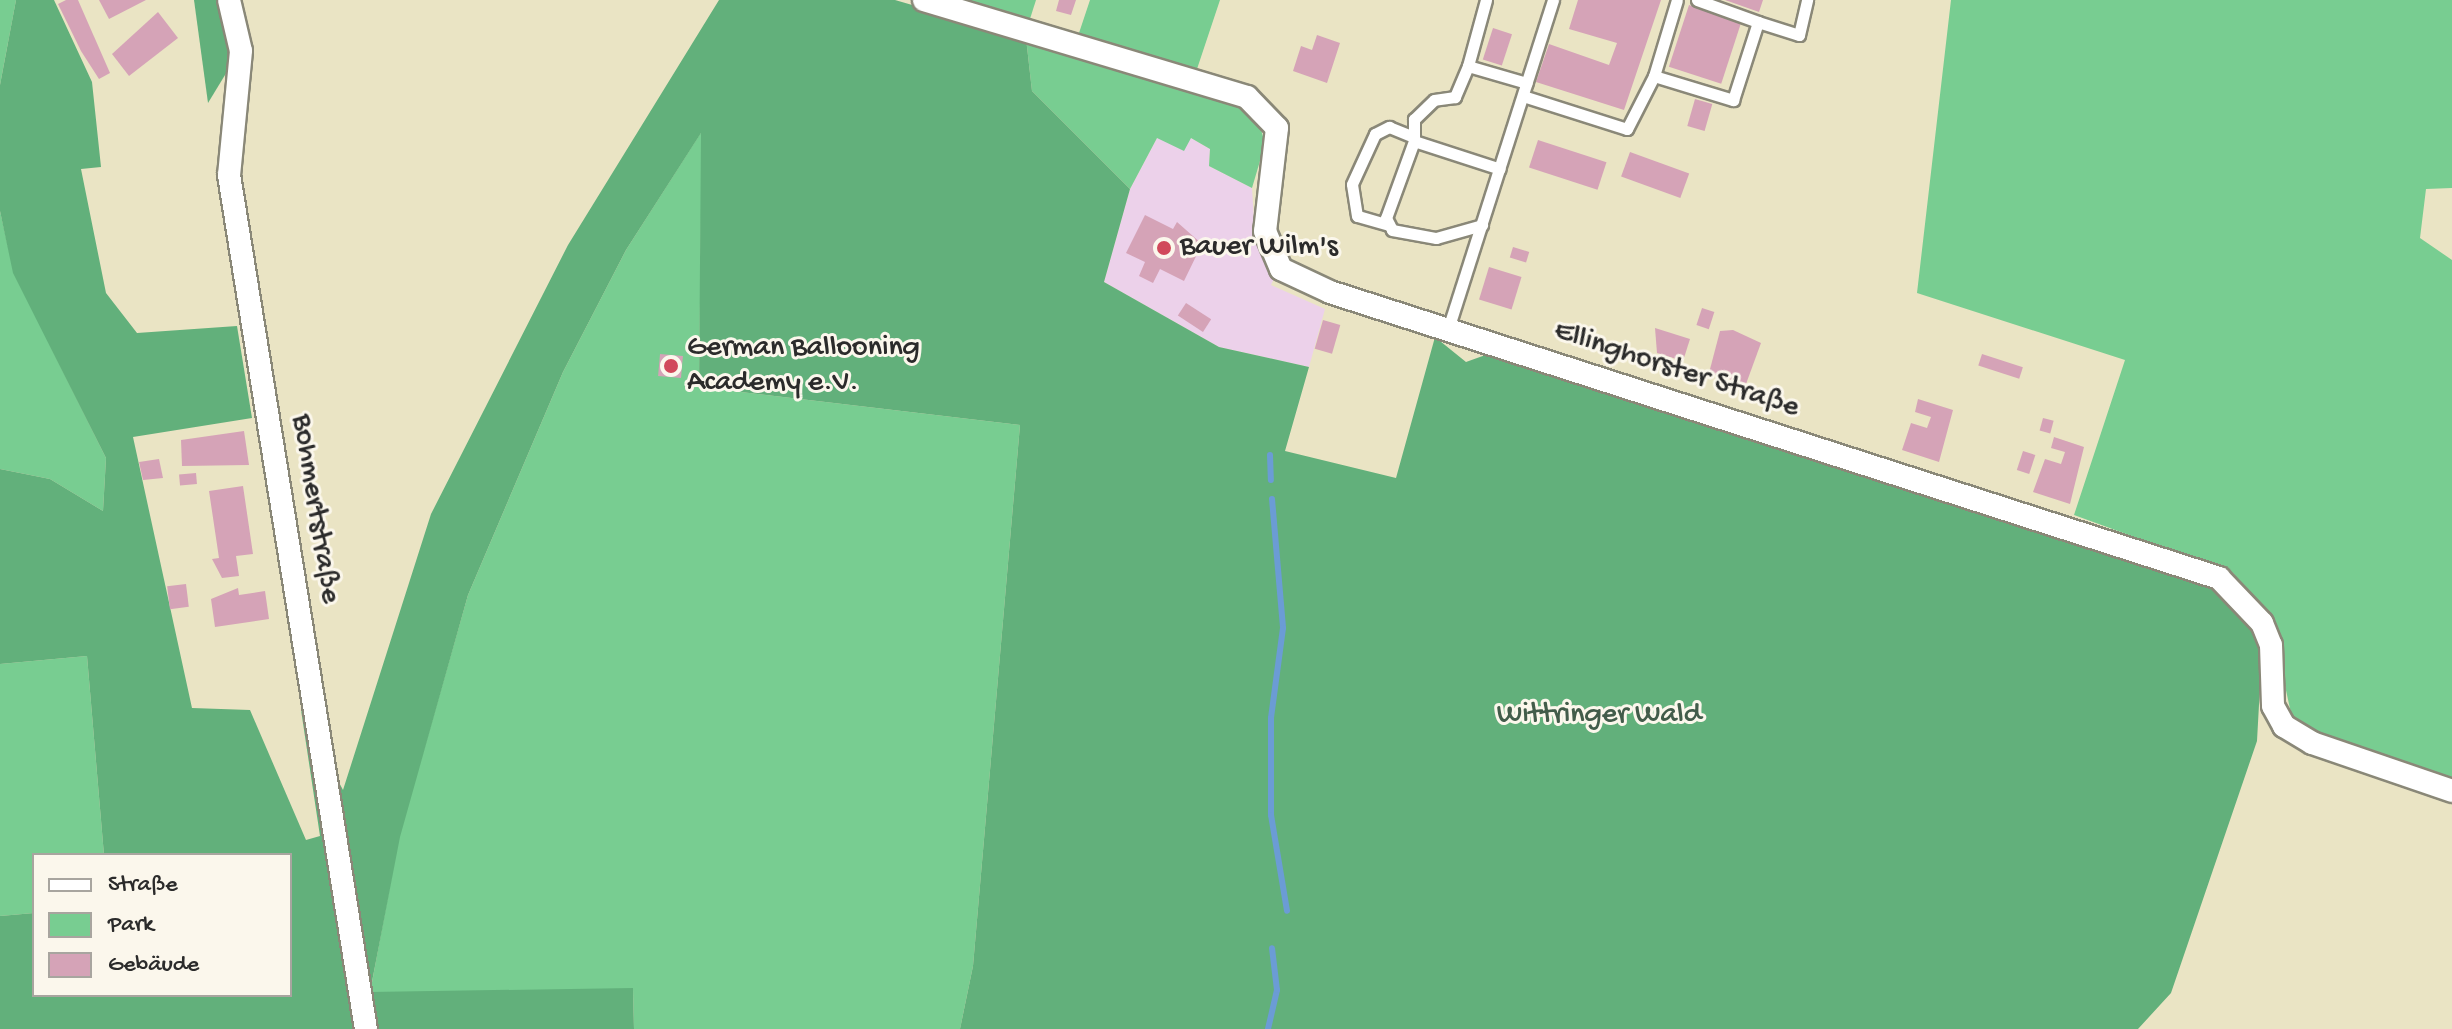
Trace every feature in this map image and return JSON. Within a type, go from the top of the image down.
[{"type":"street","name":"Bohmertstraße","points":[[229,0],[241,51],[229,175],[366,1029]]},
{"type":"street","name":"Ellinghorster Straße","points":[[924,0],[1247,97],[1277,128],[1265,231],[1281,269],[1448,329],[2219,578],[2262,623],[2271,645],[2273,706],[2284,726],[2312,743],[2452,791]]},
{"type":"lane","points":[[1389,225],[1414,139],[1414,119],[1434,100],[1455,97],[1468,66],[1486,0]]},
{"type":"lane","points":[[1448,329],[1553,0]]},
{"type":"lane","points":[[1523,96],[1627,129],[1654,76],[1677,0]]},
{"type":"lane","points":[[1697,0],[1799,35],[1807,0]]},
{"type":"lane","points":[[1654,76],[1733,100],[1758,22]]},
{"type":"lane","points":[[1468,66],[1527,83]]},
{"type":"lane","points":[[1482,225],[1436,238],[1357,216],[1352,184],[1375,134],[1389,127],[1500,169]]},
{"type":"shaded area","points":[[1157,138],[1191,138],[1210,149],[1209,166],[1252,188],[1255,237],[1276,274],[1271,285],[1325,309],[1309,367],[1219,347],[1104,282],[1130,189]]},
{"type":"green space","points":[[0,0],[16,0],[0,85]]},
{"type":"green space","name":"Wittringer Wald","points":[[16,0],[54,0],[92,82],[101,167],[81,169],[106,293],[137,333],[237,326],[252,418],[133,437],[192,708],[250,710],[306,840],[320,836],[301,710],[343,790],[431,514],[568,245],[719,0],[895,0],[1026,38],[1032,91],[1130,189],[1104,282],[1219,347],[1309,367],[1285,451],[1396,478],[1435,337],[1466,362],[1491,353],[2217,590],[2250,621],[2262,650],[2257,741],[2171,993],[2138,1029],[960,1029],[973,966],[1020,425],[699,387],[701,133],[626,250],[563,372],[468,595],[400,837],[370,992],[633,988],[634,1029],[0,1029],[0,916],[32,913],[32,997],[292,997],[292,853],[104,853],[87,656],[0,664],[0,469],[50,479],[103,511],[106,458],[13,273],[0,211],[0,85]]},
{"type":"green space","points":[[194,0],[224,0],[239,52],[208,103]]},
{"type":"green space","points":[[956,0],[1036,0],[1029,22]]},
{"type":"green space","points":[[1090,0],[1220,0],[1196,72],[1078,36]]},
{"type":"green space","points":[[1951,0],[2452,0],[2452,188],[2426,189],[2420,238],[2452,260],[2452,782],[2325,740],[2292,718],[2271,621],[2233,573],[2074,515],[2125,360],[1917,293]]},
{"type":"green space","points":[[1026,38],[1245,106],[1258,118],[1265,144],[1252,188],[1209,166],[1210,149],[1191,138],[1184,151],[1157,138],[1130,189],[1032,91]]},
{"type":"green space","points":[[702,131],[699,387],[1020,425],[973,966],[960,1029],[634,1029],[633,989],[370,993],[399,837],[468,595],[563,372],[626,250]]},
{"type":"green space","points":[[0,211],[14,273],[106,458],[103,511],[50,479],[0,469]]},
{"type":"green space","points":[[87,656],[104,853],[32,853],[32,913],[0,916],[0,664]]},
{"type":"building","points":[[78,0],[110,73],[99,79],[58,4]]},
{"type":"building","points":[[99,0],[146,0],[109,19]]},
{"type":"building","points":[[1059,0],[1076,0],[1071,15],[1056,11]]},
{"type":"building","points":[[1578,0],[1661,0],[1624,110],[1536,82],[1549,44],[1609,65],[1617,43],[1569,29]]},
{"type":"building","points":[[1725,0],[1763,0],[1759,12]]},
{"type":"building","points":[[1689,5],[1741,22],[1721,84],[1669,67]]},
{"type":"building","points":[[158,12],[178,38],[129,76],[112,54]]},
{"type":"building","points":[[1493,28],[1512,34],[1502,66],[1483,59]]},
{"type":"building","points":[[1317,35],[1340,43],[1327,83],[1293,71],[1301,46],[1312,50]]},
{"type":"building","points":[[1695,99],[1712,104],[1705,131],[1687,126]]},
{"type":"building","points":[[1538,140],[1606,162],[1598,190],[1529,168]]},
{"type":"building","points":[[1630,152],[1689,174],[1680,198],[1621,176]]},
{"type":"building","name":"Bauer Wilm's","points":[[1145,215],[1173,229],[1177,222],[1202,244],[1184,281],[1160,269],[1153,283],[1139,276],[1145,262],[1126,253]]},
{"type":"building","points":[[1513,247],[1529,252],[1526,262],[1510,258]]},
{"type":"building","points":[[1489,267],[1522,277],[1512,309],[1479,300]]},
{"type":"building","points":[[1186,303],[1211,319],[1203,332],[1178,316]]},
{"type":"building","points":[[1702,308],[1714,312],[1709,329],[1696,325]]},
{"type":"building","points":[[1323,320],[1340,325],[1332,354],[1315,349]]},
{"type":"building","points":[[1655,328],[1690,339],[1683,361],[1657,353]]},
{"type":"building","points":[[1733,330],[1761,343],[1746,384],[1709,373],[1720,331]]},
{"type":"building","name":"German Ballooning Academy e.V.","points":[[660,354],[683,356],[681,378],[658,376]]},
{"type":"building","points":[[1982,354],[2023,367],[2019,379],[1978,365]]},
{"type":"building","points":[[1918,399],[1953,410],[1939,462],[1902,450],[1911,423],[1927,428],[1931,417],[1915,412]]},
{"type":"building","points":[[2043,418],[2054,421],[2050,433],[2040,431]]},
{"type":"building","points":[[244,431],[249,465],[182,466],[181,440]]},
{"type":"building","points":[[2054,437],[2084,447],[2070,504],[2033,492],[2045,459],[2061,464],[2065,452],[2051,448]]},
{"type":"building","points":[[2023,451],[2035,455],[2029,474],[2017,470]]},
{"type":"building","points":[[159,459],[163,478],[143,480],[139,462]]},
{"type":"building","points":[[196,473],[197,484],[180,485],[179,474]]},
{"type":"building","points":[[243,486],[253,554],[236,556],[239,576],[222,578],[212,559],[219,558],[209,491]]},
{"type":"building","points":[[186,584],[189,607],[170,609],[167,586]]},
{"type":"building","points":[[238,588],[239,595],[265,591],[269,619],[215,627],[211,599]]},
{"type":"waterway","points":[[1270,455],[1271,480]]},
{"type":"waterway","points":[[1272,499],[1283,628],[1271,718],[1271,815],[1287,911]]},
{"type":"waterway","points":[[1268,1029],[1277,990],[1272,948]]},
{"type":"place","name":"Bauer Wilm's","points":[[1164,248]]},
{"type":"place","name":"German Ballooning Academy e.V.","points":[[671,366]]}]
